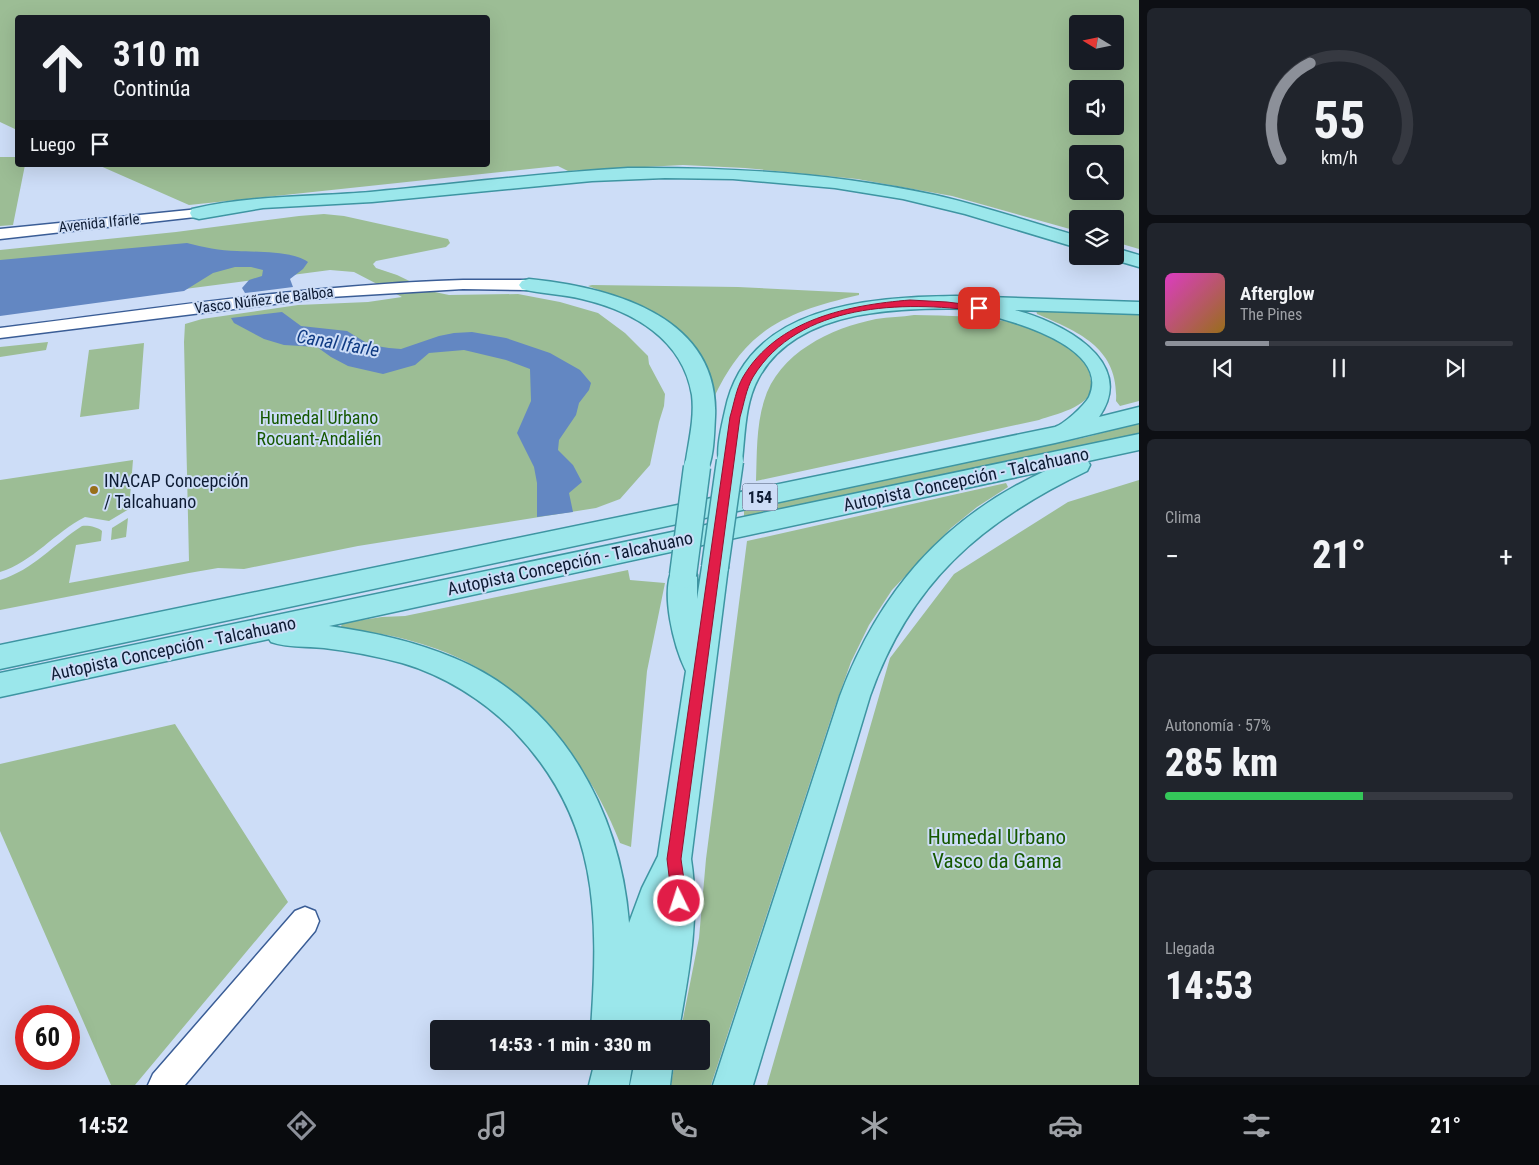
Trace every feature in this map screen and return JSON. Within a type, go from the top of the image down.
[{"type":"main road","points":[[198,212],[230,206],[348,200],[582,176],[707,173],[790,178],[884,191],[960,207],[1069,239]]},
{"type":"main road","points":[[1124,257],[1139,261]]},
{"type":"main road","points":[[529,284],[582,291],[613,300],[653,321],[681,345],[695,367],[704,398],[704,411],[683,575],[682,608],[684,626],[700,670]]},
{"type":"main road","points":[[662,1020],[678,929],[679,901],[674,859],[735,417],[743,389],[755,367],[772,348],[795,332],[838,314],[873,306],[930,303],[1139,308]]},
{"type":"main road","points":[[930,303],[979,308],[1029,320],[1065,335],[1087,352],[1100,370],[1103,379],[1103,394],[1095,409],[1088,416],[1055,435]]},
{"type":"main road","name":"Autopista Concepción - Talcahuano","points":[[0,657],[1055,435],[1139,415]]},
{"type":"main road","points":[[733,1085],[855,696],[868,661],[884,629],[902,600],[936,559],[976,525],[1012,500],[1065,470],[1135,442]]},
{"type":"main road","name":"Autopista Concepción - Talcahuano","points":[[0,685],[1135,442]]},
{"type":"main road","points":[[231,636],[305,635],[341,638],[396,649],[451,669],[477,683],[502,700],[544,740],[566,772],[589,816],[599,842],[609,900],[610,1020]]},
{"type":"main road","points":[[624,1020],[646,919],[656,893],[674,859]]},
{"type":"main road","points":[[608,1085],[609,1070]]},
{"type":"main road","points":[[608,1085],[612,1070]]},
{"type":"main road","points":[[650,1085],[652,1070]]},
{"type":"street","name":"Avenida Ifarle","points":[[0,234],[198,212]]},
{"type":"street","name":"Vasco Núñez de Balboa","points":[[0,333],[327,292],[402,286],[529,284]]},
{"type":"street","points":[[164,1085],[305,921]]},
{"type":"green space","points":[[0,0],[1139,0],[1139,249],[1124,245],[1124,210],[1069,210],[1069,229],[952,196],[857,179],[745,168],[683,165],[568,171],[558,166],[189,205],[103,167],[490,167],[490,15],[15,15],[15,129],[0,122]]},
{"type":"green space","points":[[0,157],[15,157],[15,167],[25,167],[13,225],[0,226]]},
{"type":"green space","name":"Humedal Urbano Rocuant-Andalién","points":[[324,214],[344,216],[448,239],[450,243],[446,247],[376,261],[373,264],[376,268],[397,275],[430,291],[449,295],[518,294],[560,302],[598,313],[625,333],[648,356],[649,364],[665,394],[664,406],[650,465],[620,499],[596,508],[358,546],[244,569],[218,568],[0,610],[0,580],[23,570],[82,526],[93,527],[102,531],[101,541],[76,545],[69,583],[189,561],[185,324],[202,319],[298,305],[368,302],[402,297],[354,272],[330,270],[0,313],[0,250],[176,232]]},
{"type":"green space","points":[[588,286],[738,287],[859,293],[859,295],[810,309],[789,317],[771,327],[754,340],[739,356],[725,376],[713,400],[645,309]]},
{"type":"green space","points":[[1036,310],[1139,315],[1139,401],[1120,406],[1116,401],[1115,383],[1111,368],[1103,355],[1081,335],[1037,314]]},
{"type":"green space","points":[[914,315],[974,317],[1035,329],[1070,349],[1082,360],[1090,375],[1092,387],[1090,394],[1078,405],[1039,420],[756,481],[757,441],[761,411],[771,384],[781,369],[808,345],[841,329],[876,319]]},
{"type":"green space","points":[[48,342],[46,350],[0,357],[0,347]]},
{"type":"green space","points":[[144,343],[139,409],[80,417],[89,350]]},
{"type":"green space","points":[[1139,423],[1139,433],[834,500],[744,516],[744,509],[1087,437]]},
{"type":"green space","points":[[133,460],[129,509],[109,521],[85,517],[23,561],[0,572],[0,480]]},
{"type":"green space","name":"Humedal Urbano Vasco da Gama","points":[[1139,480],[1139,1085],[767,1085],[890,658],[954,574],[1068,502]]},
{"type":"green space","points":[[1006,483],[1008,487],[977,507],[951,528],[892,590],[869,625],[851,662],[834,709],[711,1085],[671,1085],[674,1070],[710,1070],[710,1020],[683,1020],[699,938],[706,859],[747,541]]},
{"type":"green space","points":[[128,518],[126,537],[111,540],[112,528]]},
{"type":"green space","points":[[628,570],[630,580],[665,583],[647,671],[631,847],[620,843],[590,782],[571,753],[549,726],[498,681],[468,663],[437,649],[398,638],[353,631],[341,627],[342,623],[382,617],[405,616]]},
{"type":"green space","points":[[175,724],[288,902],[135,1085],[111,1085],[80,1014],[80,1005],[76,1005],[0,831],[0,764]]},
{"type":"water","points":[[187,243],[224,250],[284,254],[301,258],[308,262],[303,269],[290,279],[293,287],[245,293],[242,288],[249,280],[262,276],[263,270],[251,267],[235,267],[213,273],[184,291],[0,316],[0,260]]},
{"type":"water","name":"Canal Ifarle","points":[[282,312],[301,326],[347,331],[370,345],[389,348],[401,349],[454,333],[472,332],[506,338],[550,353],[580,370],[591,383],[589,390],[579,403],[576,415],[559,440],[558,450],[573,465],[582,482],[569,493],[573,512],[537,517],[537,483],[534,467],[517,433],[531,401],[530,369],[506,360],[464,350],[429,353],[415,365],[383,374],[348,366],[317,347],[284,345],[264,339],[234,323],[231,318]]},
{"type":"place","name":"INACAP Concepción / Talcahuano","points":[[94,490]]},
{"type":"route","points":[[679,901],[674,859],[735,417],[738,402],[748,377],[763,357],[783,339],[808,325],[838,314],[873,306],[910,303],[947,304],[979,308]]}]
